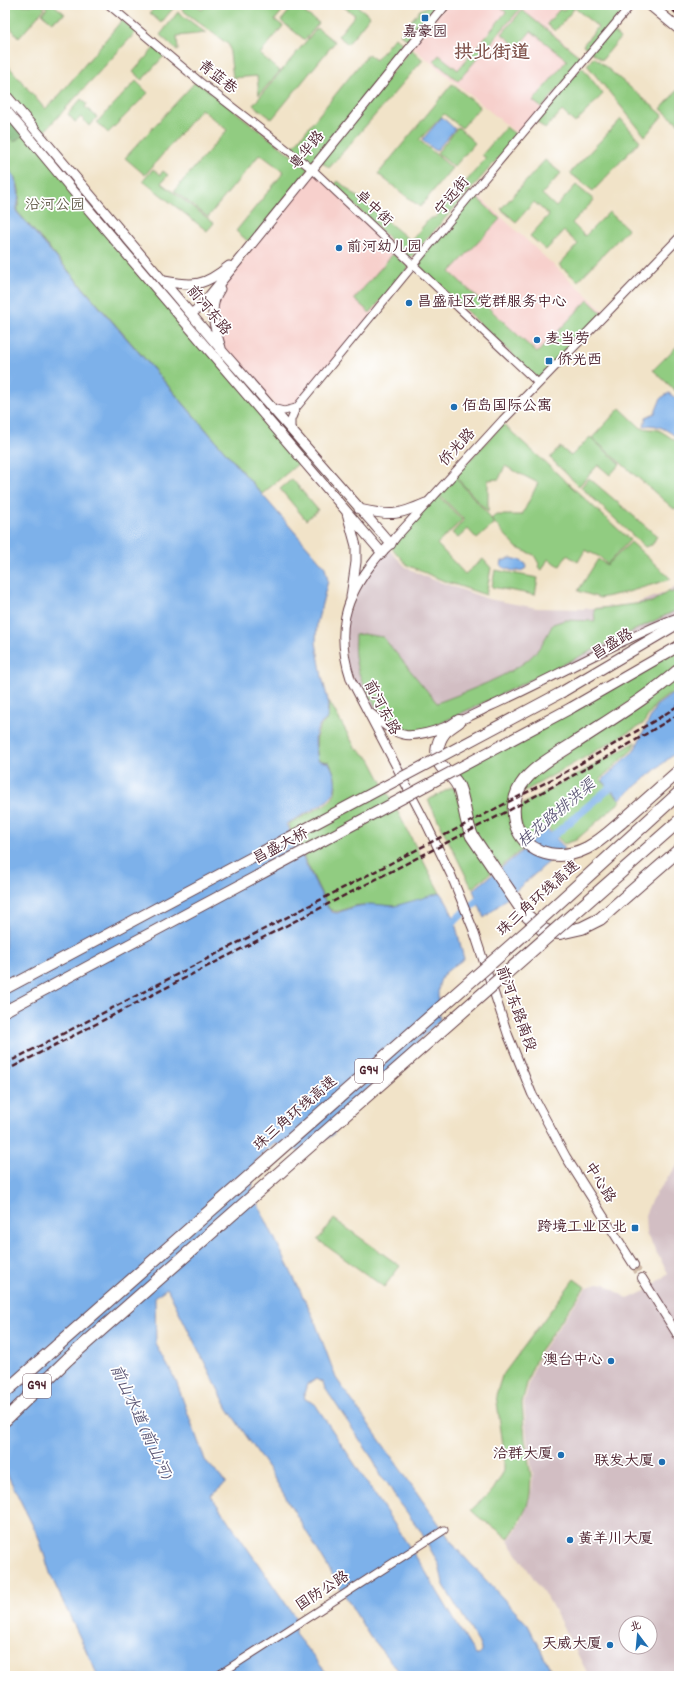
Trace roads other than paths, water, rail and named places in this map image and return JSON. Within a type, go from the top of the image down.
[{"type":"highway","points":[[679,670],[661,686],[539,768],[521,786],[513,804],[513,815],[523,840],[533,848],[542,853],[551,855],[568,855],[586,849],[595,844],[679,771]]},
{"type":"highway","points":[[459,721],[445,732],[440,740],[437,748],[438,761],[456,782],[464,800],[470,831],[525,914],[542,929],[560,933],[582,928],[608,913],[679,850]]},
{"type":"highway","name":"珠三角环线高速","points":[[5,1392],[532,927],[679,794]]},
{"type":"highway","name":"G94","points":[[5,1414],[679,821]]},
{"type":"highway","points":[[5,1385],[58,1345]]},
{"type":"highway","points":[[5,1420],[69,1358]]},
{"type":"main road","name":"粤华路","points":[[191,314],[201,306],[445,5]]},
{"type":"main road","points":[[650,5],[679,29]]},
{"type":"main road","name":"前河东路","points":[[5,94],[223,352],[391,544]]},
{"type":"main road","name":"前河东路","points":[[5,109],[382,553]]},
{"type":"main road","points":[[164,281],[191,285],[202,283],[221,272],[242,256]]},
{"type":"main road","points":[[223,352],[212,314],[214,302],[218,292],[242,256]]},
{"type":"main road","points":[[359,509],[381,514],[395,514],[426,503]]},
{"type":"main road","points":[[347,511],[356,546],[356,562],[350,597]]},
{"type":"main road","name":"昌盛路","points":[[562,692],[679,623]]},
{"type":"main road","name":"昌盛大桥","points":[[5,1011],[571,708],[679,646]]},
{"type":"main road","name":"昌盛大桥","points":[[5,989],[562,692]]},
{"type":"street","name":"青蓝巷","points":[[109,5],[199,81],[312,169]]},
{"type":"street","name":"宁远街","points":[[296,408],[631,5]]},
{"type":"street","name":"卓中街","points":[[312,169],[538,383]]},
{"type":"street","name":"侨光路","points":[[350,597],[376,559],[426,503],[538,383],[679,238]]},
{"type":"street","points":[[272,408],[284,411],[296,408]]},
{"type":"street","points":[[291,429],[291,420],[296,408]]},
{"type":"street","name":"前河东路","points":[[350,597],[343,631],[345,662],[351,680],[426,823]]},
{"type":"street","points":[[366,709],[393,730],[406,735],[420,734],[459,721],[524,691],[597,654],[679,617]]},
{"type":"street","name":"前河东路南段","points":[[426,823],[459,893],[473,929],[508,1035],[532,1094],[566,1157]]},
{"type":"street","name":"中心路","points":[[566,1157],[634,1265]]},
{"type":"street","points":[[642,1278],[679,1336]]},
{"type":"street","name":"国防公路","points":[[217,1676],[444,1530]]},
{"type":"water","points":[[442,117],[455,129],[436,151],[422,140]]},
{"type":"water","name":"前山水道 (前山河)","points":[[5,166],[10,171],[18,187],[18,205],[16,211],[325,567],[328,581],[317,623],[316,642],[322,677],[328,700],[327,719],[322,723],[316,732],[315,743],[318,760],[329,763],[333,771],[335,785],[333,794],[327,801],[286,824],[328,908],[332,912],[337,913],[353,907],[370,904],[395,906],[440,893],[453,916],[464,959],[446,972],[440,982],[438,1001],[440,1020],[388,1071],[346,1108],[333,1135],[304,1153],[274,1143],[255,1162],[252,1192],[314,1319],[336,1378],[456,1548],[528,1625],[554,1676],[403,1676],[370,1637],[268,1468],[228,1409],[167,1288],[155,1297],[156,1344],[176,1381],[205,1460],[226,1483],[211,1496],[295,1617],[295,1634],[329,1676],[98,1676],[51,1576],[38,1536],[5,1470]],"holes":[[[316,1379],[323,1383],[374,1461],[380,1476],[388,1484],[399,1503],[420,1530],[439,1565],[443,1583],[447,1591],[480,1645],[482,1652],[479,1655],[476,1655],[470,1646],[424,1569],[315,1404],[305,1399],[304,1394],[307,1384]]]},
{"type":"water","points":[[669,393],[679,401],[679,438],[667,430],[659,427],[649,425],[644,426],[646,417],[655,413],[661,398]]},
{"type":"water","points":[[511,558],[526,564],[526,568],[517,571],[501,566],[502,561]]},
{"type":"water","points":[[679,689],[679,750],[620,799],[602,780],[634,751],[656,706]]},
{"type":"water","points":[[546,828],[565,848],[484,918],[473,890],[520,853]]},
{"type":"waterway","name":"桂花路排洪渠","points":[[546,842],[618,781]]},
{"type":"waterway","name":"桂花路排洪渠","points":[[454,921],[485,894]]},
{"type":"tunnel","points":[[634,1265],[642,1278]]},
{"type":"railway","points":[[666,5],[679,15]]},
{"type":"railway","points":[[5,1064],[564,773],[656,720],[679,705]]},
{"type":"railway","points":[[5,1071],[506,812],[616,752],[679,714]]},
{"type":"place","name":"嘉豪园","points":[[425,18]]},
{"type":"place","name":"前河幼儿园","points":[[339,248]]},
{"type":"place","name":"昌盛社区党群服务中心","points":[[409,303]]},
{"type":"place","name":"麦当劳","points":[[537,340]]},
{"type":"place","name":"侨光西","points":[[549,361]]},
{"type":"place","name":"佰岛国际公寓","points":[[454,407]]},
{"type":"place","name":"跨境工业区北","points":[[635,1228]]},
{"type":"place","name":"澳台中心","points":[[611,1361]]},
{"type":"place","name":"洽群大厦","points":[[561,1455]]},
{"type":"place","name":"联发大厦","points":[[662,1462]]},
{"type":"place","name":"黄羊川大厦","points":[[570,1540]]},
{"type":"place","name":"天威大厦","points":[[610,1645]]},
{"type":"district","name":"拱北街道","points":[[492,54]]},
{"type":"park label","name":"沿河公园","points":[[55,206]]}]
